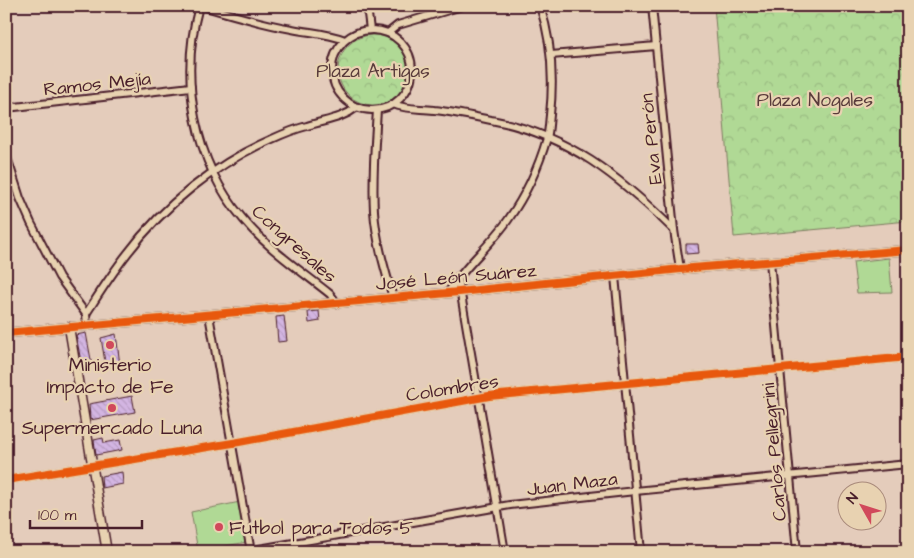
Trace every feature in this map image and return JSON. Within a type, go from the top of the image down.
[{"type":"street","points":[[201,6],[264,24],[294,30],[331,34],[345,40]]},
{"type":"street","name":"Congresales","points":[[201,6],[195,22],[190,75],[194,113],[201,142],[212,172],[230,202],[257,234],[330,294],[337,303]]},
{"type":"street","points":[[367,6],[370,30]]},
{"type":"street","points":[[388,33],[398,26],[462,6]]},
{"type":"street","points":[[448,293],[458,277],[478,257],[508,220],[525,193],[547,137],[552,95],[551,55],[547,29],[540,6]]},
{"type":"street","name":"Eva Perón","points":[[652,6],[674,230],[680,269]]},
{"type":"street","points":[[370,30],[388,33],[398,39],[410,56],[412,67],[412,78],[402,97],[393,104],[377,110],[357,107],[348,102],[340,95],[332,74],[337,50],[345,40],[356,33],[370,30]]},
{"type":"street","points":[[551,55],[656,46]]},
{"type":"street","name":"Ramos Mejía","points":[[6,108],[191,88]]},
{"type":"street","points":[[393,104],[404,108],[434,110],[501,122],[547,137],[594,161],[616,177],[674,230]]},
{"type":"street","points":[[86,314],[127,254],[144,234],[176,201],[212,172],[272,138],[343,116],[357,107]]},
{"type":"street","points":[[377,110],[374,212],[382,258],[393,298]]},
{"type":"street","points":[[6,154],[20,198],[45,253],[59,277],[86,314],[87,325]]},
{"type":"street","name":"José León Suárez","points":[[6,333],[459,292],[770,260],[908,250]]},
{"type":"street","name":"Carlos Pellegrini","points":[[770,260],[797,552]]},
{"type":"street","points":[[616,276],[641,552]]},
{"type":"street","points":[[458,277],[459,292],[505,552]]},
{"type":"street","points":[[209,315],[251,551]]},
{"type":"street","points":[[69,327],[107,552]]},
{"type":"street","name":"Colombres","points":[[6,480],[232,443],[478,398],[908,357]]},
{"type":"street","name":"Juan Maza","points":[[242,552],[498,507],[635,491],[908,464]]},
{"type":"green space","name":"Plaza Nogales","points":[[714,6],[908,6],[908,221],[734,237]]},
{"type":"green space","name":"Plaza Artigas","points":[[373,35],[392,41],[402,51],[408,70],[402,89],[392,99],[373,105],[354,99],[344,89],[338,70],[344,51],[354,41]]},
{"type":"green space","points":[[889,258],[892,292],[857,293],[853,262]]},
{"type":"green space","name":"Futbol para Todos 5","points":[[240,502],[247,542],[198,551],[191,512]]},
{"type":"building","points":[[686,244],[698,244],[699,253],[686,254]]},
{"type":"building","points":[[319,311],[320,321],[309,323],[308,312]]},
{"type":"building","points":[[284,316],[287,341],[278,342],[276,317]]},
{"type":"building","points":[[86,333],[92,365],[82,367],[76,335]]},
{"type":"building","name":"Ministerio Impacto de Fe","points":[[116,334],[120,365],[106,368],[101,338]]},
{"type":"building","name":"Supermercado Luna","points":[[132,396],[135,412],[90,420],[89,404]]},
{"type":"building","points":[[103,438],[104,443],[120,440],[122,450],[96,455],[94,440]]},
{"type":"building","points":[[122,472],[123,484],[102,488],[101,476]]},
{"type":"cycle path","points":[[6,333],[459,292],[681,269],[908,250]]},
{"type":"cycle path","points":[[6,480],[239,442],[489,396],[908,357]]},
{"type":"place","name":"Ministerio Impacto de Fe","points":[[110,345]]},
{"type":"place","name":"Supermercado Luna","points":[[112,408]]},
{"type":"place","name":"Futbol para Todos 5","points":[[219,527]]}]
